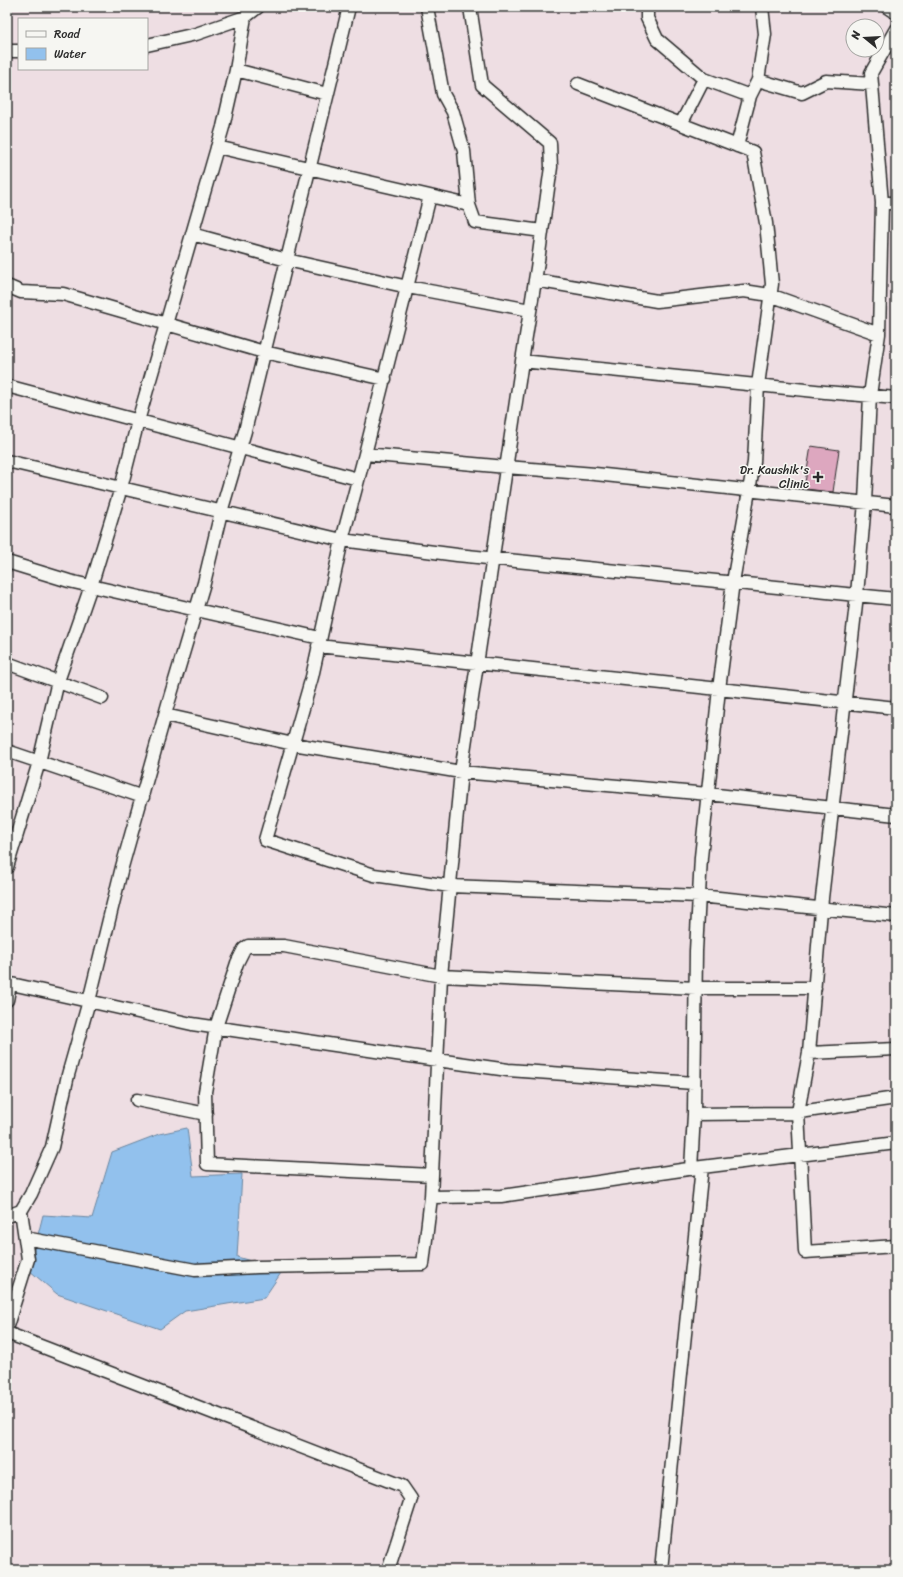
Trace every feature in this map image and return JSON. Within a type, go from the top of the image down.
[{"type":"street","points":[[148,45],[196,34],[245,17],[258,7]]},
{"type":"street","points":[[7,1326],[28,1259],[21,1211],[31,1194],[52,1147],[68,1075],[89,1001],[122,867],[196,610],[221,512],[240,448],[349,7]]},
{"type":"street","points":[[427,7],[444,94],[453,112],[464,151],[469,205],[475,222],[542,231]]},
{"type":"street","points":[[25,1238],[195,1270],[257,1267],[423,1264],[431,1197],[441,976],[461,772],[551,167],[550,142],[482,85],[470,7]]},
{"type":"street","points":[[647,7],[647,18],[657,39],[704,79],[750,96]]},
{"type":"street","points":[[737,146],[750,96],[758,80],[765,34],[762,7]]},
{"type":"street","points":[[887,7],[896,13]]},
{"type":"street","points":[[7,867],[39,762],[58,681],[91,586],[121,488],[138,421],[217,148],[236,70],[245,17]]},
{"type":"street","points":[[896,29],[871,73],[882,203],[879,334],[870,395],[865,502],[857,595],[821,908],[809,1053],[798,1112],[805,1252],[896,1246]]},
{"type":"street","points":[[7,51],[18,51]]},
{"type":"street","points":[[236,70],[327,94]]},
{"type":"street","points":[[681,124],[704,79]]},
{"type":"street","points":[[758,80],[802,93],[826,81],[872,84]]},
{"type":"street","points":[[578,84],[753,152],[766,223],[772,284],[758,385],[754,462],[733,582],[719,689],[701,857],[694,1083],[696,1168],[661,1570]]},
{"type":"street","points":[[217,148],[469,205]]},
{"type":"street","points":[[430,196],[385,379],[342,540],[312,677],[265,840],[374,875],[450,886],[699,896],[896,916]]},
{"type":"street","points":[[882,203],[896,203]]},
{"type":"street","points":[[192,234],[287,260],[408,287],[530,310]]},
{"type":"street","points":[[535,280],[657,300],[744,291],[770,295],[879,334]]},
{"type":"street","points":[[7,286],[21,292],[63,294],[264,352],[385,379]]},
{"type":"street","points":[[522,361],[896,398]]},
{"type":"street","points":[[7,386],[358,479]]},
{"type":"street","points":[[365,454],[595,474],[896,506]]},
{"type":"street","points":[[7,461],[342,540],[493,558],[896,599]]},
{"type":"street","points":[[7,562],[69,581],[196,610],[319,642],[478,663],[896,708]]},
{"type":"street","points":[[7,663],[102,698]]},
{"type":"street","points":[[165,715],[292,744],[461,772],[708,794],[896,815]]},
{"type":"street","points":[[7,751],[143,797]]},
{"type":"street","points":[[432,1175],[207,1164],[205,1092],[216,1028],[236,962],[244,948],[248,946],[284,946],[441,976],[696,988],[814,988]]},
{"type":"street","points":[[7,1000],[8,983],[216,1028],[508,1070],[694,1083]]},
{"type":"street","points":[[809,1053],[896,1049]]},
{"type":"street","points":[[694,1114],[798,1112],[896,1098]]},
{"type":"street","points":[[137,1100],[206,1114]]},
{"type":"street","points":[[431,1197],[501,1196],[696,1168],[896,1143]]},
{"type":"street","points":[[7,1216],[21,1211]]},
{"type":"street","points":[[7,1333],[402,1486],[411,1499],[388,1570]]},
{"type":"water","points":[[187,1128],[193,1176],[242,1174],[237,1257],[283,1270],[264,1298],[185,1311],[160,1329],[57,1294],[29,1270],[43,1215],[92,1218],[112,1152],[159,1134]]},
{"type":"building","points":[[811,446],[839,450],[833,492],[804,489]]},
{"type":"place","name":"Dr. Kaushik's Clinic","points":[[818,477]]}]
